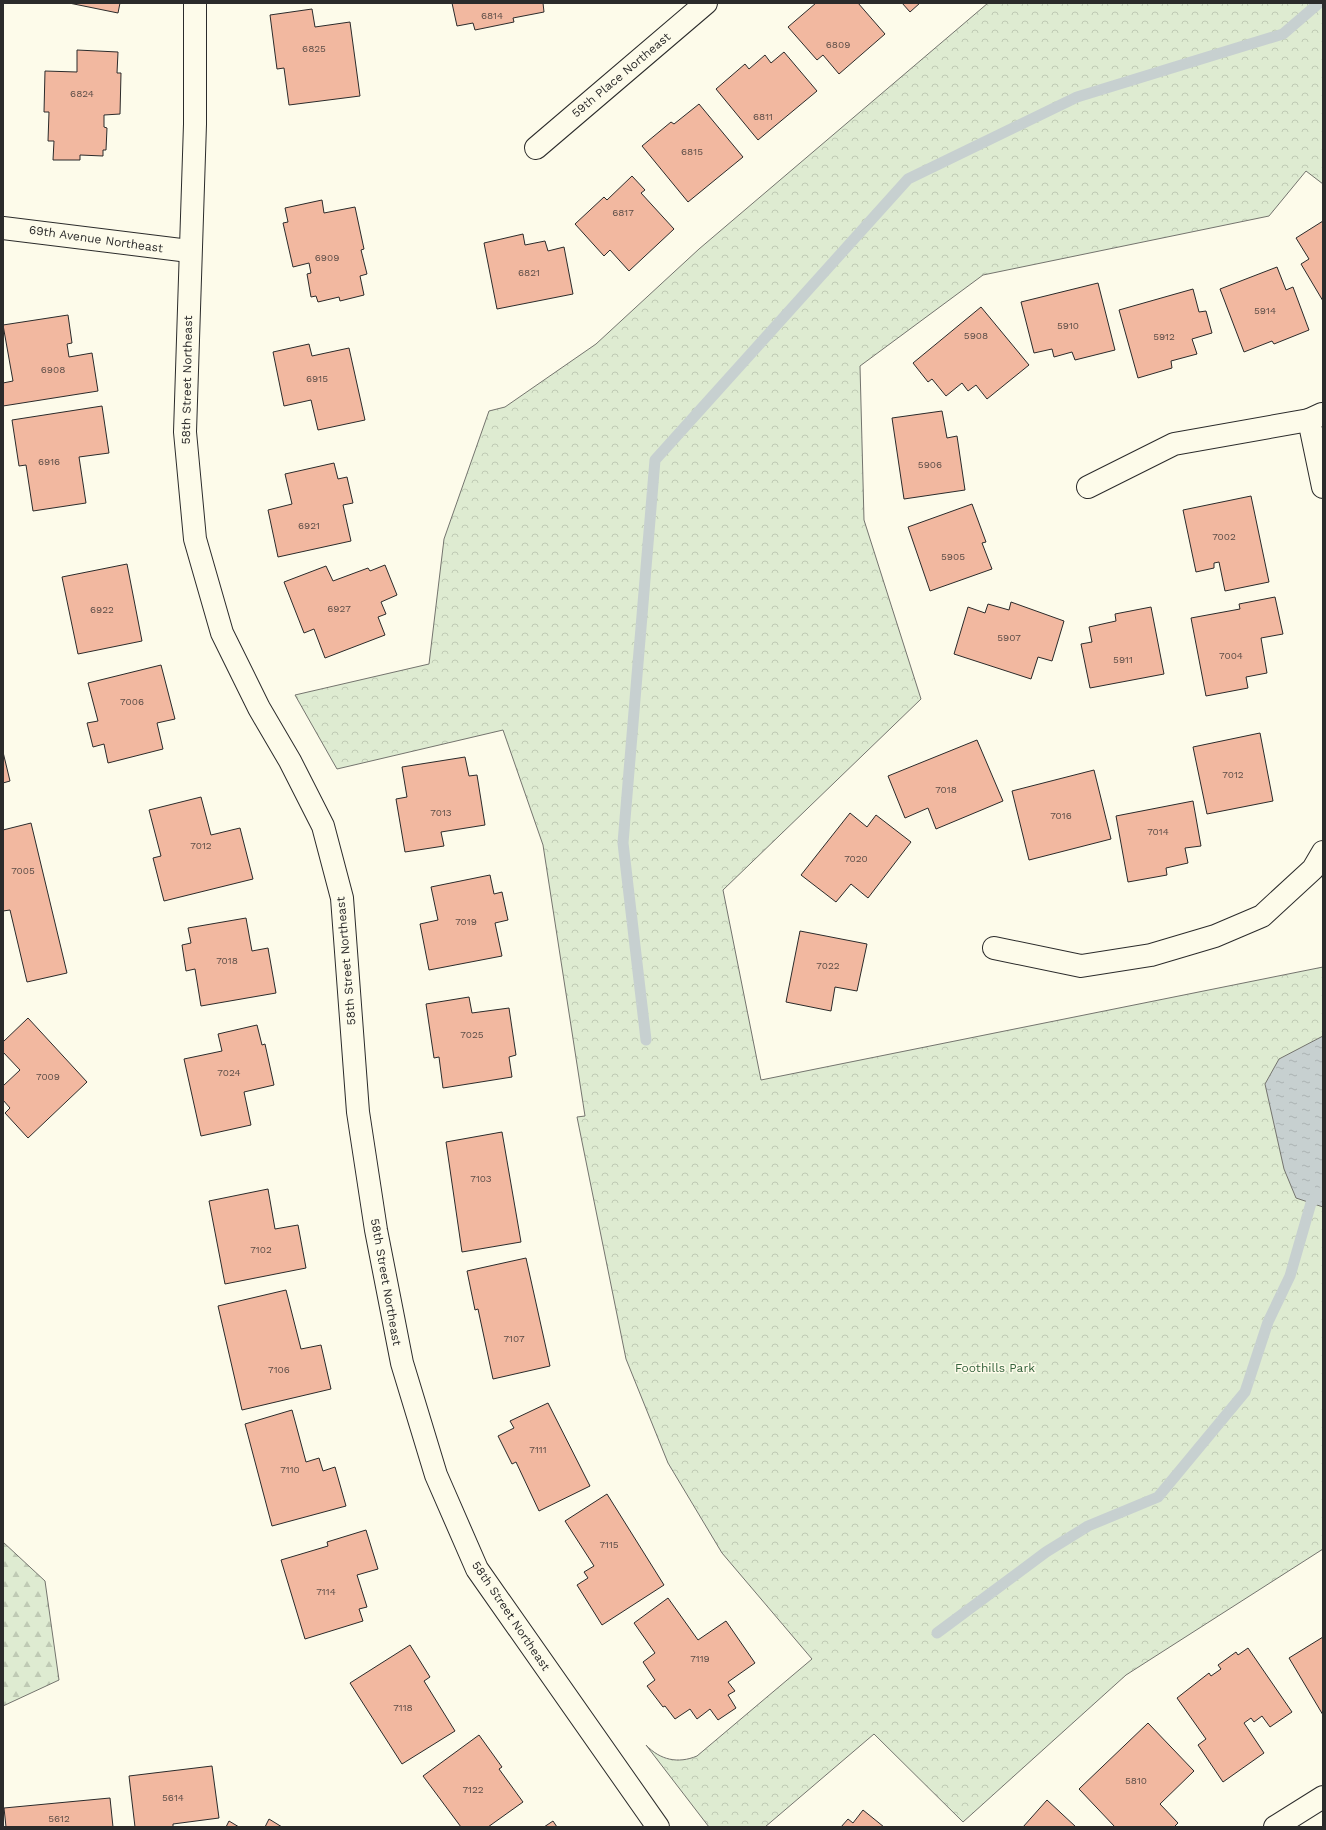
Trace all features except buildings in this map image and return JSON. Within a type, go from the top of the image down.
[{"type":"street","name":"58th Street Northeast","points":[[194,3],[195,124],[189,252],[185,432],[195,539],[222,633],[259,708],[290,761],[323,826],[342,898],[358,1112],[376,1230],[402,1363],[436,1475],[477,1569],[658,1827]]},
{"type":"street","name":"59th Place Northeast","points":[[536,148],[706,3]]},
{"type":"street","name":"69th Avenue Northeast","points":[[3,228],[189,252]]},
{"type":"street","points":[[1088,487],[1174,444],[1316,417],[1323,487]]},
{"type":"street","points":[[994,948],[1082,966],[1151,955],[1215,936],[1262,916],[1314,869],[1323,852]]},
{"type":"street","points":[[1275,1827],[1323,1797]]},
{"type":"green space","name":"Foothills Park","points":[[988,3],[1323,3],[1323,184],[1306,171],[1269,216],[983,275],[860,366],[864,520],[921,699],[723,890],[761,1080],[1323,967],[1323,1549],[1126,1675],[963,1822],[874,1734],[765,1827],[709,1827],[646,1745],[657,1754],[670,1759],[683,1760],[697,1756],[812,1659],[722,1553],[668,1463],[626,1359],[577,1117],[585,1116],[543,845],[503,730],[337,769],[295,695],[429,664],[444,539],[489,411],[505,407],[596,344],[699,249]]},
{"type":"green space","points":[[3,1542],[45,1581],[59,1680],[3,1706]]},
{"type":"water","points":[[1323,1036],[1323,1207],[1296,1198],[1284,1169],[1265,1084],[1279,1059]]},
{"type":"waterway","points":[[646,1040],[623,843],[655,460],[908,179],[1077,97],[1283,34],[1319,3]]},
{"type":"waterway","points":[[937,1633],[1046,1552],[1088,1526],[1158,1497],[1245,1392],[1268,1322],[1290,1276],[1311,1203],[1323,1192]]}]
